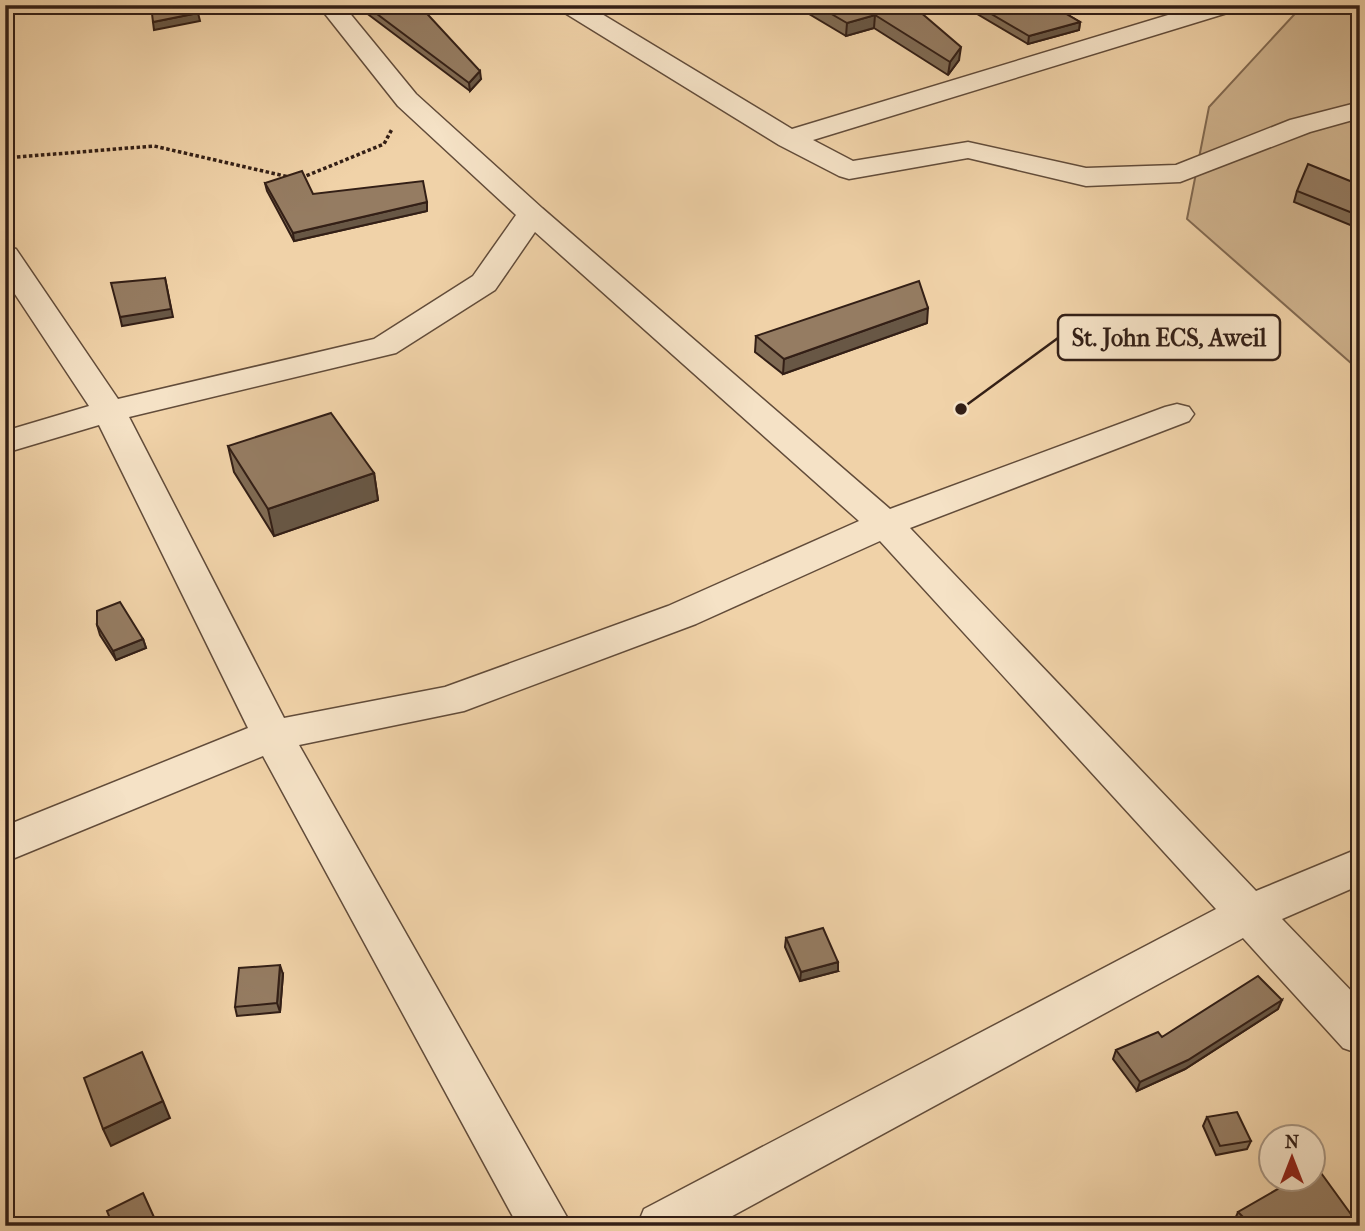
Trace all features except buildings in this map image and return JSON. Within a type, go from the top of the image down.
[{"type":"street","points":[[330,5],[407,100],[532,214],[885,524],[1360,1033]]},
{"type":"street","points":[[569,5],[789,139],[849,170],[968,150],[1086,177],[1180,173],[1300,126],[1360,110]]},
{"type":"street","points":[[789,139],[1228,5]]},
{"type":"street","points":[[5,442],[109,411],[385,346],[484,283],[532,214]]},
{"type":"street","points":[[5,255],[109,411],[272,735],[546,1226]]},
{"type":"street","points":[[5,845],[272,735],[450,701],[682,615],[885,524],[1177,414]]},
{"type":"street","points":[[663,1226],[1248,914],[1360,866]]},
{"type":"path","points":[[5,158],[154,146],[298,180],[384,144],[407,100]]},
{"type":"shaded area","points":[[1303,5],[1360,5],[1360,371],[1187,219],[1209,107]]},
{"type":"place","name":"St. John ECS, Aweil","points":[[961,409]]}]
